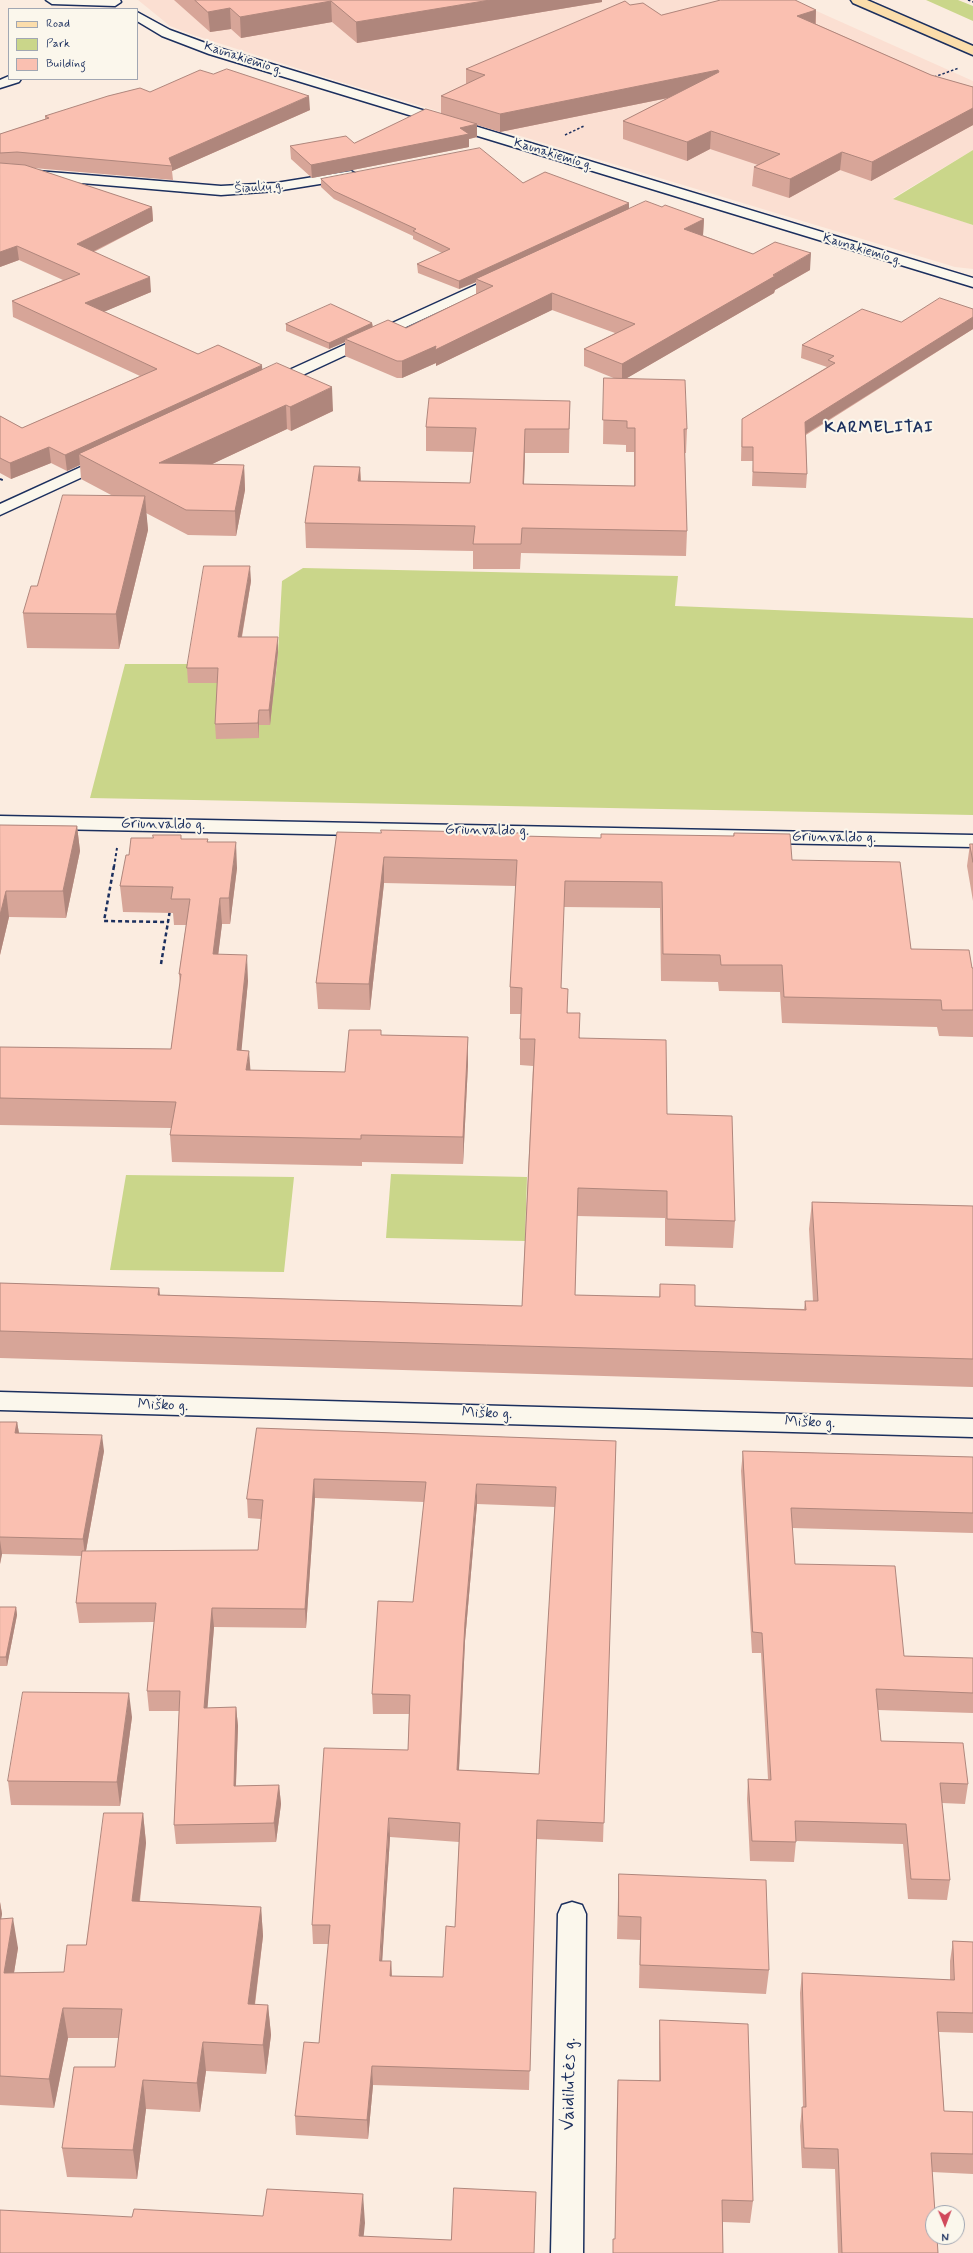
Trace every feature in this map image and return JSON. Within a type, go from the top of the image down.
[{"type":"main road","points":[[857,0],[973,51]]},
{"type":"street","points":[[52,0],[114,1],[124,8]]},
{"type":"street","name":"Kaunakiemio g.","points":[[138,17],[166,33],[214,51],[973,283]]},
{"type":"street","points":[[0,84],[11,80]]},
{"type":"street","points":[[489,148],[514,143]]},
{"type":"street","name":"Šiaulių g.","points":[[0,172],[202,190],[235,191],[315,182],[366,172]]},
{"type":"street","points":[[659,204],[680,194]]},
{"type":"street","points":[[260,389],[518,269]]},
{"type":"street","points":[[0,510],[118,455]]},
{"type":"street","name":"Griunvaldo g.","points":[[0,822],[973,841]]},
{"type":"street","name":"Miško g.","points":[[0,1401],[973,1428]]},
{"type":"street","name":"Vaidilutės g.","points":[[567,2253],[572,1914]]},
{"type":"path","points":[[968,0],[973,2]]},
{"type":"path","points":[[929,79],[966,66]]},
{"type":"path","points":[[121,824],[104,921],[168,922]]},
{"type":"path","points":[[161,964],[170,908]]},
{"type":"shaded area","points":[[138,0],[792,0],[973,81],[973,150],[893,198],[973,225],[973,269],[955,267],[328,78],[193,35],[170,26]]},
{"type":"green space","points":[[926,0],[958,0],[973,6],[973,21]]},
{"type":"green space","points":[[973,150],[973,225],[893,199]]},
{"type":"green space","points":[[303,568],[678,576],[675,606],[973,618],[973,815],[90,798],[125,664],[191,664],[188,683],[275,683],[282,581]]},
{"type":"green space","points":[[391,1174],[527,1177],[525,1241],[386,1238]]},
{"type":"green space","points":[[126,1175],[294,1177],[284,1272],[110,1270]]},
{"type":"building","points":[[195,0],[490,0],[356,22],[331,1],[240,17],[230,8],[208,12]]},
{"type":"building","points":[[721,0],[795,0],[816,10],[797,16],[931,75],[973,87],[973,108],[872,162],[842,152],[790,179],[754,167],[780,154],[711,131],[687,142],[623,121],[719,72],[718,70],[500,114],[441,96],[485,75],[466,69],[625,1],[630,5],[643,3],[661,15]]},
{"type":"building","points":[[227,69],[309,96],[169,158],[172,166],[17,152],[0,153],[0,134],[49,118],[45,116],[108,96],[140,88],[150,92],[200,70],[213,74]]},
{"type":"building","points":[[426,109],[477,124],[460,128],[469,134],[311,165],[290,146],[346,136],[354,143]]},
{"type":"building","points":[[480,148],[523,183],[545,172],[629,203],[459,281],[417,264],[450,249],[413,231],[416,229],[334,191],[321,179]]},
{"type":"building","points":[[0,163],[25,165],[152,207],[77,244],[150,277],[85,303],[198,354],[218,345],[262,365],[65,455],[49,447],[10,463],[0,458],[0,416],[22,428],[157,369],[12,301],[80,274],[17,246],[0,252]]},
{"type":"building","points":[[646,201],[662,207],[665,205],[704,219],[684,229],[753,254],[775,242],[811,253],[773,275],[775,276],[622,364],[584,349],[635,324],[552,293],[435,350],[436,346],[402,361],[397,361],[345,339],[388,320],[406,328],[493,286],[476,279]]},
{"type":"building","points":[[940,298],[973,309],[973,317],[805,422],[807,474],[753,472],[753,447],[742,447],[742,419],[835,363],[828,360],[834,356],[802,345],[862,309],[901,322]]},
{"type":"building","points":[[331,304],[372,323],[329,343],[286,324]]},
{"type":"building","points":[[277,363],[332,387],[290,407],[286,405],[159,463],[244,465],[235,511],[186,510],[79,454]]},
{"type":"building","points":[[604,378],[685,380],[687,429],[684,429],[687,531],[522,528],[521,544],[473,544],[475,526],[305,523],[314,466],[360,467],[358,481],[470,483],[476,428],[426,427],[429,398],[570,401],[569,429],[525,429],[523,484],[635,486],[635,428],[627,428],[627,421],[603,420]]},
{"type":"building","points":[[63,495],[145,496],[116,614],[23,613],[31,586],[37,586]]},
{"type":"building","points":[[204,566],[250,566],[238,637],[278,637],[269,710],[259,710],[258,723],[215,724],[218,668],[187,668]]},
{"type":"building","points":[[0,825],[77,826],[63,891],[6,891],[0,915]]},
{"type":"building","points":[[381,830],[522,833],[522,836],[601,838],[601,834],[734,836],[734,833],[790,834],[792,860],[900,862],[911,949],[969,950],[973,968],[973,1010],[942,1010],[941,1000],[784,997],[782,965],[721,965],[720,955],[663,954],[662,882],[565,881],[561,988],[568,989],[567,1013],[580,1013],[579,1038],[666,1040],[667,1114],[732,1116],[735,1221],[667,1219],[667,1191],[578,1188],[575,1295],[660,1297],[660,1284],[695,1285],[695,1306],[806,1310],[805,1301],[818,1301],[812,1202],[973,1206],[973,1359],[0,1331],[0,1283],[159,1288],[158,1295],[522,1306],[535,1039],[520,1039],[522,988],[510,987],[517,860],[384,857],[369,984],[316,983],[337,832],[381,833]]},
{"type":"building","points":[[153,835],[181,835],[181,839],[208,839],[207,842],[236,842],[229,898],[220,898],[213,954],[247,955],[237,1050],[249,1051],[246,1070],[345,1072],[349,1030],[381,1030],[381,1035],[468,1037],[463,1137],[361,1135],[361,1139],[170,1135],[176,1102],[0,1098],[0,1047],[171,1049],[181,974],[179,974],[190,899],[171,899],[173,887],[120,886],[126,855],[129,855],[131,838],[153,838]]},
{"type":"building","points":[[970,844],[973,844],[973,862]]},
{"type":"building","points":[[0,1422],[17,1422],[15,1433],[102,1435],[83,1539],[0,1537]]},
{"type":"building","points":[[257,1428],[616,1441],[604,1823],[537,1820],[530,2071],[372,2066],[367,2120],[295,2116],[304,2042],[319,2043],[330,1925],[312,1925],[324,1748],[408,1750],[410,1695],[372,1694],[378,1601],[413,1602],[426,1482],[314,1479],[305,1609],[212,1608],[204,1708],[236,1707],[234,1786],[279,1785],[274,1823],[174,1825],[180,1691],[147,1691],[156,1603],[76,1603],[82,1551],[258,1550],[263,1500],[247,1499]],"holes":[[[477,1484],[556,1487],[539,1774],[457,1770],[465,1622]],[[389,1818],[460,1823],[455,1927],[446,1926],[443,1977],[390,1976],[391,1961],[380,1961]]]},
{"type":"building","points":[[743,1451],[973,1457],[973,1513],[791,1508],[795,1564],[895,1566],[904,1656],[973,1658],[973,1693],[876,1689],[881,1741],[963,1743],[968,1784],[940,1783],[950,1880],[911,1879],[906,1824],[795,1821],[796,1842],[752,1841],[748,1779],[771,1780],[762,1633],[753,1632]]},
{"type":"building","points":[[0,1607],[16,1607],[6,1657],[0,1657]]},
{"type":"building","points":[[23,1692],[129,1693],[117,1782],[8,1781]]},
{"type":"building","points":[[104,1813],[143,1813],[132,1901],[261,1907],[248,2004],[268,2005],[263,2045],[203,2042],[197,2083],[143,2080],[133,2150],[62,2148],[74,2067],[115,2067],[122,2009],[63,2008],[49,2079],[0,2076],[0,1919],[13,1918],[4,1973],[64,1972],[67,1945],[86,1945]]},
{"type":"building","points":[[619,1874],[766,1880],[769,1970],[640,1965],[641,1917],[619,1916]]},
{"type":"building","points":[[953,1941],[973,1942],[973,2013],[937,2012],[944,2111],[973,2112],[973,2154],[931,2153],[934,2205],[925,2205],[925,2245],[938,2245],[938,2253],[842,2253],[838,2149],[804,2148],[802,2107],[806,2107],[802,1973],[954,1980]]},
{"type":"building","points":[[660,2020],[748,2024],[753,2201],[722,2200],[723,2253],[613,2253],[613,2239],[615,2239],[618,2080],[660,2081]]},
{"type":"building","points":[[454,2188],[536,2192],[534,2253],[0,2253],[0,2210],[132,2217],[134,2209],[263,2216],[267,2189],[363,2194],[359,2236],[451,2240]]},
{"type":"district","name":"KARMELITAI","points":[[879,429]]}]
